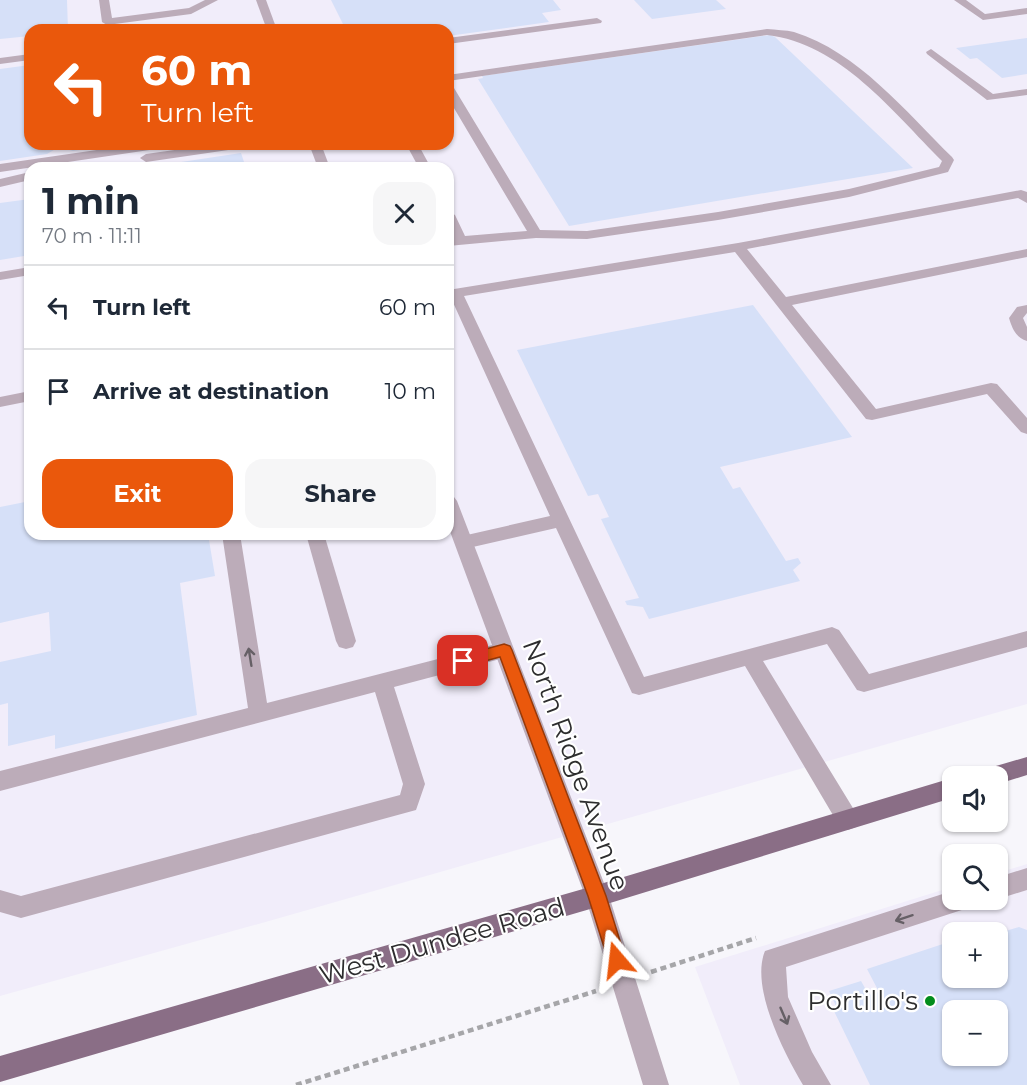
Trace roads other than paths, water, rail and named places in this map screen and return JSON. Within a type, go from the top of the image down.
[{"type":"main road","points":[[1008,772],[1027,766]]},
{"type":"main road","name":"West Dundee Road","points":[[0,1069],[597,896],[942,791]]},
{"type":"street","points":[[104,0],[107,22],[191,11],[213,0]]},
{"type":"street","points":[[261,0],[270,24]]},
{"type":"street","points":[[960,0],[983,17],[1027,11]]},
{"type":"street","points":[[454,40],[597,21]]},
{"type":"street","points":[[454,77],[767,32],[783,32],[800,37],[848,64],[948,160],[944,170],[933,173],[849,193],[718,216],[587,235],[536,234],[455,241]]},
{"type":"street","points":[[931,52],[991,98],[1027,92]]},
{"type":"street","points":[[0,61],[24,58]]},
{"type":"street","points":[[454,98],[536,234]]},
{"type":"street","points":[[41,162],[122,150]]},
{"type":"street","points":[[122,162],[202,150]]},
{"type":"street","points":[[0,168],[24,164]]},
{"type":"street","points":[[0,183],[24,177]]},
{"type":"street","points":[[454,294],[738,247],[1021,194],[1027,200]]},
{"type":"street","points":[[738,247],[872,415],[991,388],[1027,428]]},
{"type":"street","points":[[783,302],[1027,253]]},
{"type":"street","points":[[0,276],[24,272]]},
{"type":"street","points":[[454,298],[639,687],[832,635],[864,684],[1027,639]]},
{"type":"street","points":[[1027,309],[1022,310],[1016,318],[1020,329],[1027,336]]},
{"type":"street","points":[[0,402],[24,397]]},
{"type":"street","name":"North Ridge Avenue","points":[[454,516],[597,896],[656,1085]]},
{"type":"street","points":[[464,542],[561,520]]},
{"type":"street","points":[[232,540],[259,714]]},
{"type":"street","points":[[317,540],[346,641]]},
{"type":"street","points":[[0,782],[504,650]]},
{"type":"street","points":[[750,657],[848,820]]},
{"type":"street","points":[[0,901],[21,907],[408,803],[414,784],[382,682]]},
{"type":"street","points":[[1008,885],[1027,879]]},
{"type":"street","points":[[818,1085],[803,1061],[776,998],[774,959],[942,906]]},
{"type":"place","name":"Portillo's","points":[[930,1001]]}]
